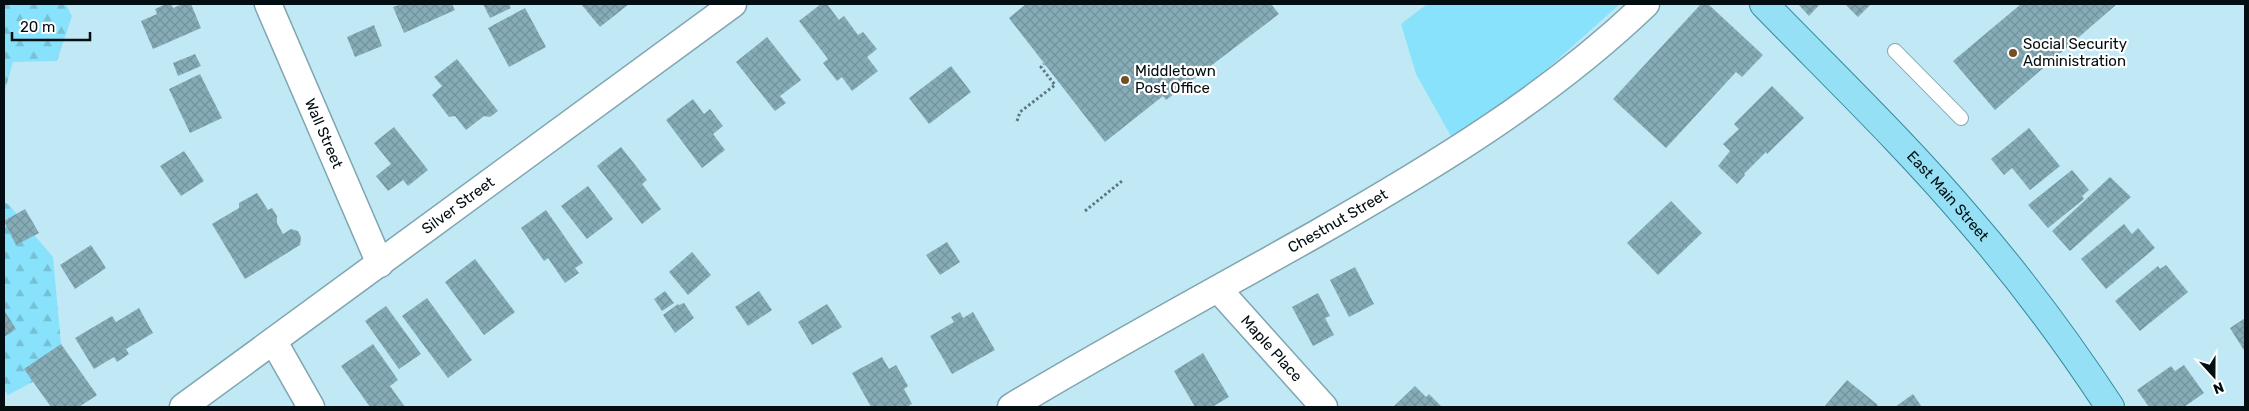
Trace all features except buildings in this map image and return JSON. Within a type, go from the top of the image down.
[{"type":"main road","name":"East Main Street","points":[[1764,4],[1869,111],[1972,222],[2025,288],[2110,407]]},
{"type":"street","name":"Wall Street","points":[[268,4],[380,264]]},
{"type":"street","name":"Silver Street","points":[[183,407],[733,4]]},
{"type":"street","name":"Chestnut Street","points":[[1011,407],[1434,165],[1532,99],[1587,56],[1646,4]]},
{"type":"street","name":"Maple Place","points":[[1218,288],[1324,407]]},
{"type":"street","points":[[274,342],[310,407]]},
{"type":"lane","points":[[1896,51],[1961,118]]},
{"type":"path","points":[[1018,121],[1020,112],[1055,85],[1041,67],[1044,64]]},
{"type":"path","points":[[1085,211],[1122,182]]},
{"type":"green space","points":[[4,4],[66,4],[72,16],[57,61],[13,62],[4,94]]},
{"type":"green space","points":[[1427,4],[1620,4],[1538,77],[1467,133],[1452,138],[1416,74],[1401,24]]},
{"type":"green space","points":[[4,202],[9,205],[53,257],[63,366],[8,395],[4,389]]},
{"type":"place","name":"Social Security Administration","points":[[2013,53]]},
{"type":"place","name":"Middletown Post Office","points":[[1125,80]]}]
